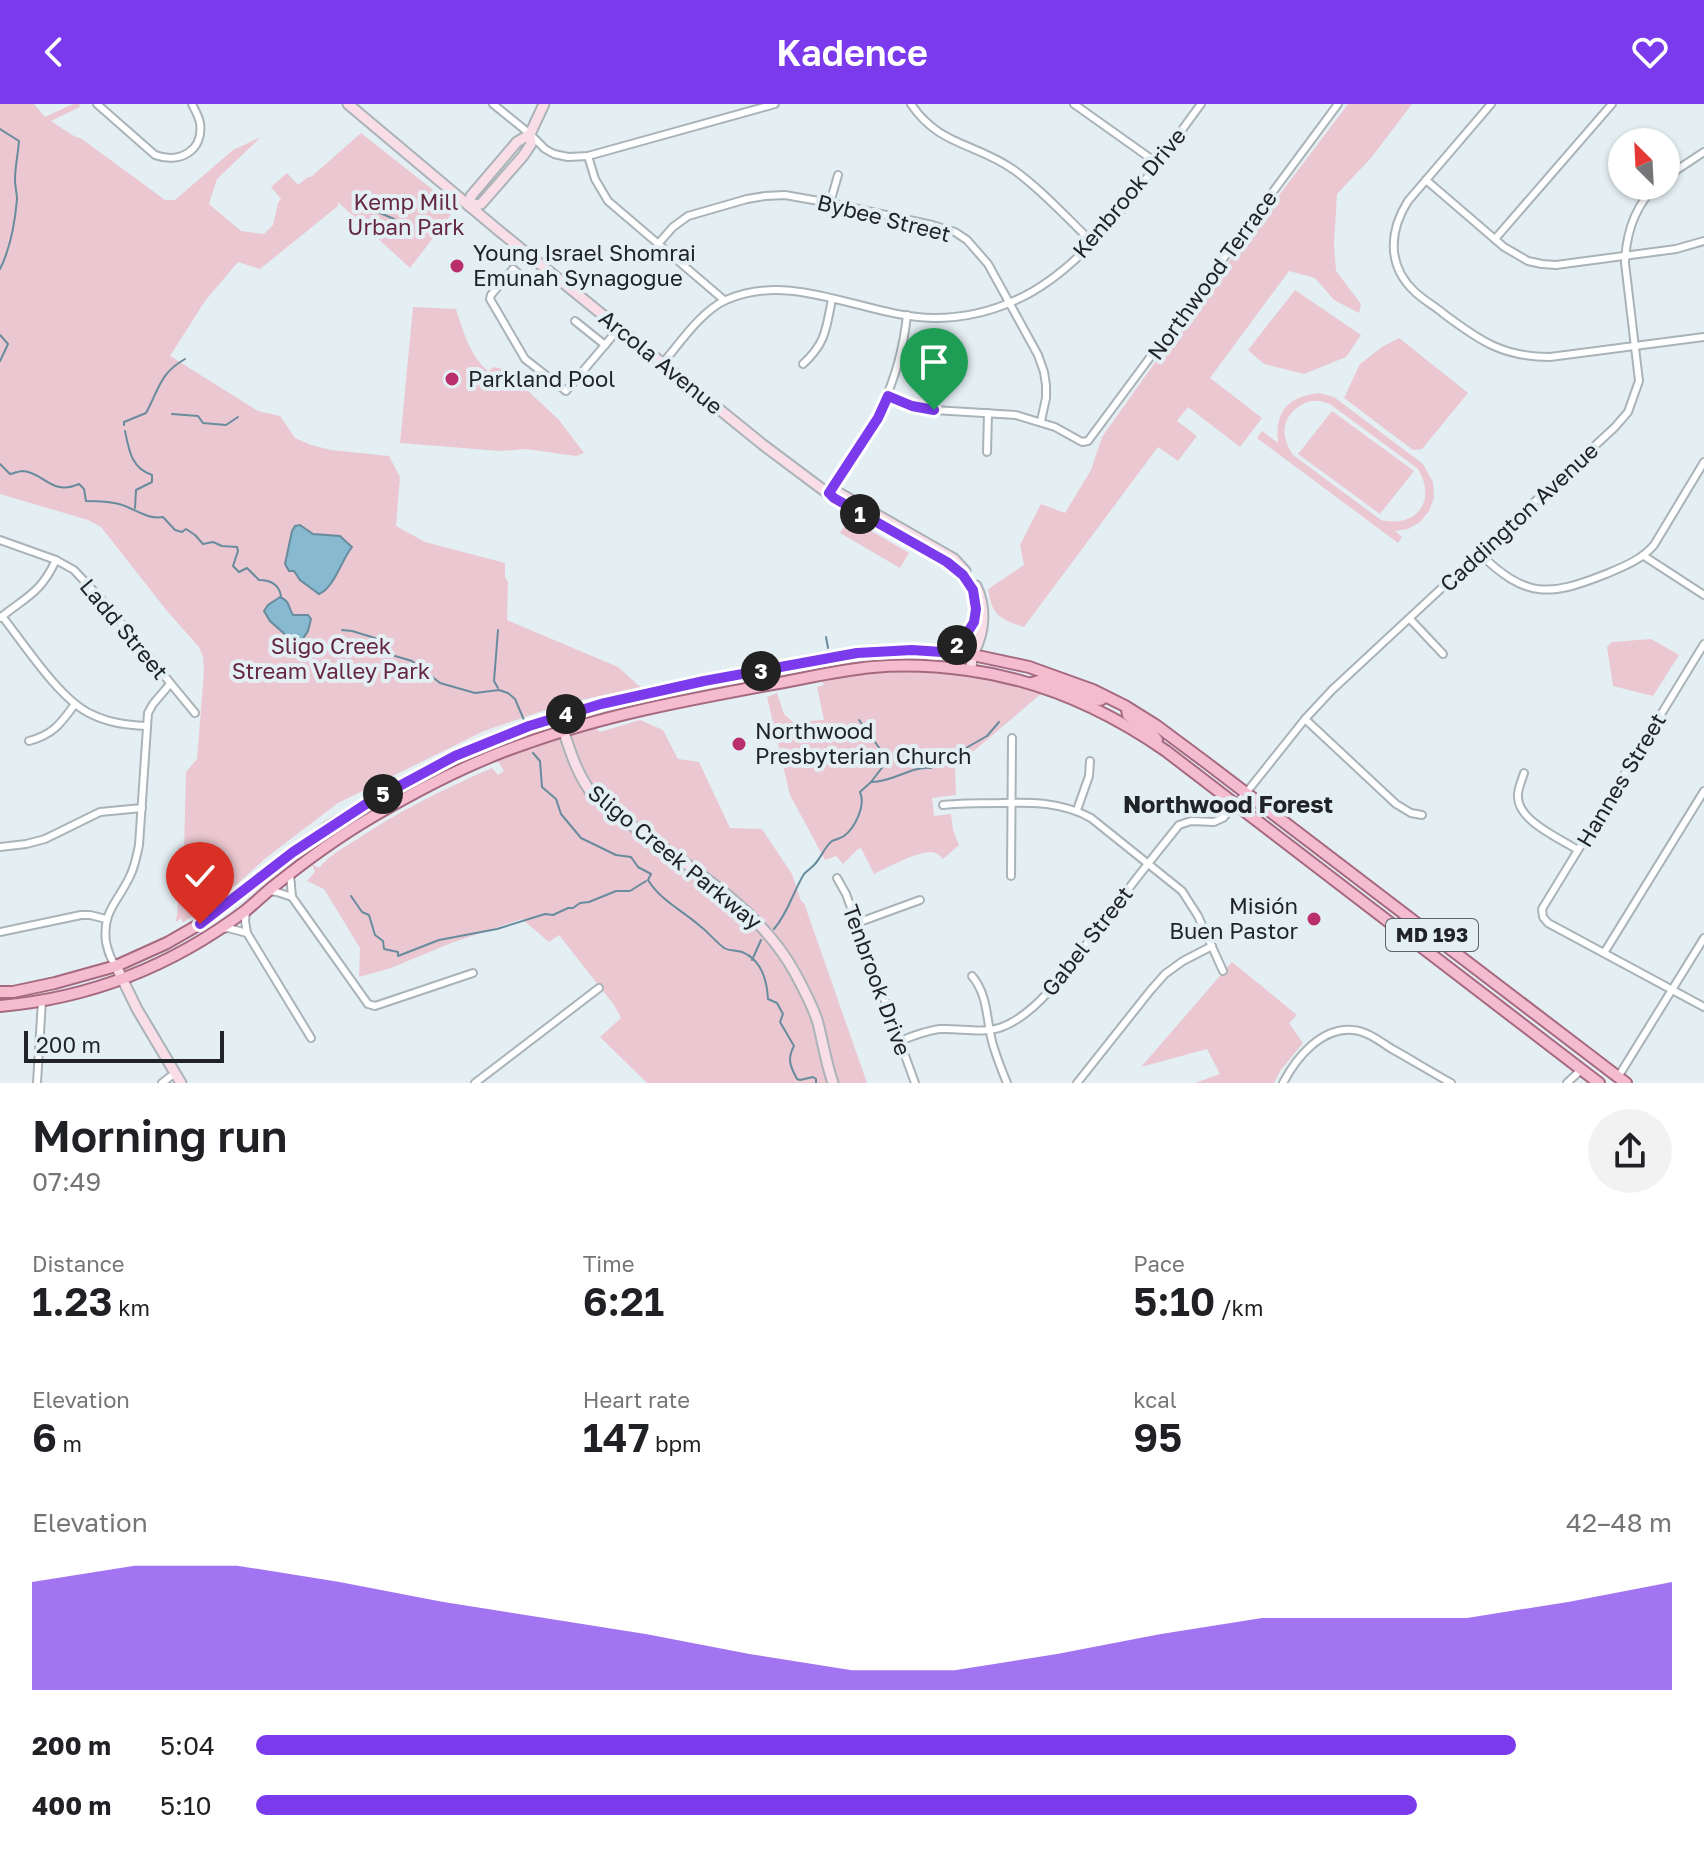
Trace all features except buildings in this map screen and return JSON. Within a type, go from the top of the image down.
[{"type":"main road","points":[[942,652],[963,640],[974,622]]},
{"type":"main road","name":"MD 193","points":[[0,992],[55,983],[116,966],[167,943],[200,924],[304,844],[377,797],[455,756],[529,726],[638,695],[857,653],[912,650],[973,655],[1044,671],[1125,706],[1157,726],[1246,793],[1618,1081]]},
{"type":"main road","name":"MD 193","points":[[0,1006],[42,1000],[123,980],[156,966],[219,929],[338,839],[404,799],[489,757],[564,731],[667,704],[826,673],[876,666],[910,666],[971,670],[1030,684],[1111,716],[1166,751],[1599,1083]]},
{"type":"main road","points":[[1030,684],[1042,680],[1094,699],[1105,697]]},
{"type":"main road","points":[[1125,706],[1128,715],[1149,730],[1166,751]]},
{"type":"main road","points":[[1379,915],[1388,902]]},
{"type":"street","points":[[97,104],[155,155],[174,159],[190,153],[199,137],[200,121],[192,104]]},
{"type":"street","name":"Arcola Avenue","points":[[348,104],[762,444],[834,498],[947,562],[963,575],[973,590],[976,609],[971,670]]},
{"type":"street","points":[[493,104],[545,149],[568,157],[588,156],[775,104]]},
{"type":"street","points":[[469,206],[481,204],[531,144],[530,134],[544,104]]},
{"type":"street","points":[[911,104],[922,120],[937,133],[991,156],[1014,170],[1092,242]]},
{"type":"street","points":[[1074,104],[1157,163]]},
{"type":"street","name":"Kenbrook Drive","points":[[662,364],[695,324],[724,300],[749,293],[796,291],[933,318],[959,317],[1010,303],[1050,281],[1092,242],[1119,212],[1201,104]]},
{"type":"street","name":"Northwood Terrace","points":[[1041,421],[1082,442],[1091,438],[1338,104]]},
{"type":"street","points":[[1491,104],[1400,214],[1393,240],[1397,264],[1414,291],[1478,339],[1509,353],[1530,357],[1704,337]]},
{"type":"street","points":[[1495,239],[1612,104]]},
{"type":"street","points":[[1680,168],[1704,152]]},
{"type":"street","points":[[588,156],[595,179],[608,201],[724,300]]},
{"type":"street","points":[[830,203],[838,175]]},
{"type":"street","points":[[1426,180],[1519,257],[1542,264],[1556,265],[1676,249],[1704,241]]},
{"type":"street","name":"Bybee Street","points":[[658,244],[688,216],[747,199],[785,195],[955,232],[981,254],[1038,355],[1044,372],[1046,398],[1041,421]]},
{"type":"street","name":"Caddington Avenue","points":[[1246,793],[1332,690],[1628,412],[1639,381],[1625,248],[1637,209],[1644,200]]},
{"type":"street","points":[[529,282],[513,269],[490,299],[525,359],[566,391],[619,328]]},
{"type":"street","points":[[803,364],[816,353],[824,339],[832,299]]},
{"type":"street","points":[[829,493],[878,418],[888,396],[900,362],[907,315]]},
{"type":"street","points":[[575,321],[605,345]]},
{"type":"street","points":[[888,396],[912,406],[934,410],[1016,415],[1041,421]]},
{"type":"street","points":[[987,452],[988,413]]},
{"type":"street","points":[[1480,554],[1500,573],[1518,584],[1554,590],[1579,585],[1644,556],[1654,545],[1704,462]]},
{"type":"street","name":"Arcola Avenue","points":[[829,493],[837,492],[900,527],[954,559],[969,574],[984,606],[978,646],[973,655]]},
{"type":"street","name":"Ladd Street","points":[[0,540],[56,560],[74,570],[195,713]]},
{"type":"street","points":[[1644,556],[1704,595]]},
{"type":"street","points":[[56,560],[46,581],[34,594],[1,617],[75,704],[110,722],[146,726]]},
{"type":"street","points":[[1410,619],[1443,654]]},
{"type":"street","name":"Hannes Street","points":[[1604,953],[1548,923],[1542,909],[1704,644]]},
{"type":"street","points":[[170,684],[148,713],[135,866],[108,912],[105,927],[110,959],[181,1083]]},
{"type":"street","points":[[29,741],[52,731],[75,704]]},
{"type":"street","name":"Sligo Creek Parkway","points":[[559,717],[583,782],[593,795],[725,894],[769,935],[793,970],[817,1020],[833,1083]]},
{"type":"street","points":[[1305,719],[1396,804],[1411,813],[1422,815]]},
{"type":"street","points":[[1011,876],[1012,738]]},
{"type":"street","points":[[1077,810],[1089,776],[1090,761]]},
{"type":"street","points":[[1524,773],[1517,796],[1525,815],[1578,850]]},
{"type":"street","points":[[1704,791],[1604,953],[1704,1007]]},
{"type":"street","name":"Gabel Street","points":[[900,1041],[936,1029],[990,1030],[1011,1023],[1035,1006],[1179,825],[1191,821],[1219,820],[1246,793]]},
{"type":"street","points":[[943,805],[1051,804],[1077,810],[1091,818],[1182,891],[1198,916],[1223,971]]},
{"type":"street","points":[[0,847],[45,839],[100,812],[142,808]]},
{"type":"street","points":[[290,874],[292,897],[368,1004],[375,1006],[473,973]]},
{"type":"street","name":"Tenbrook Drive","points":[[837,878],[846,894],[915,1083]]},
{"type":"street","points":[[268,891],[292,897]]},
{"type":"street","points":[[857,923],[920,900]]},
{"type":"street","points":[[246,910],[247,933],[311,1038]]},
{"type":"street","points":[[0,932],[81,915],[106,919]]},
{"type":"street","points":[[219,929],[247,933]]},
{"type":"street","points":[[1618,1081],[1704,938]]},
{"type":"street","points":[[1077,1083],[1165,974],[1212,946]]},
{"type":"street","points":[[972,976],[981,986],[993,1045],[1007,1083]]},
{"type":"street","points":[[475,1083],[599,988]]},
{"type":"street","points":[[37,1083],[42,1000]]},
{"type":"street","points":[[1286,1081],[1296,1061],[1309,1047],[1337,1032],[1353,1030],[1369,1035],[1451,1083]]},
{"type":"street","points":[[1567,1083],[1582,1069]]},
{"type":"street","points":[[162,1083],[175,1073]]},
{"type":"green space","name":"Sligo Creek Stream Valley Park","points":[[0,104],[34,104],[45,117],[79,104],[80,107],[51,121],[82,139],[165,200],[175,200],[233,150],[261,137],[217,179],[209,204],[241,231],[264,234],[273,225],[281,199],[271,187],[287,173],[298,185],[361,133],[456,208],[410,268],[338,202],[338,206],[260,269],[238,262],[205,301],[170,356],[258,411],[280,416],[295,438],[331,450],[389,456],[400,477],[396,526],[425,542],[505,563],[507,620],[618,667],[641,687],[563,704],[484,731],[338,803],[267,857],[218,900],[182,923],[182,918],[176,922],[184,852],[186,772],[197,759],[203,657],[199,647],[101,527],[88,520],[0,494]]},
{"type":"green space","points":[[1348,104],[1412,104],[1371,158],[1337,194],[1336,271],[1361,304],[1359,313],[1334,300],[1315,278],[1289,271],[1210,378],[1262,418],[1240,447],[1188,407],[1177,421],[1197,436],[1178,461],[1158,447],[1024,627],[1003,619],[992,605],[988,589],[1024,565],[1020,545],[1041,504],[1065,513],[1091,470],[1102,437],[1188,316]]},
{"type":"green space","points":[[1295,290],[1361,335],[1346,357],[1304,374],[1264,364],[1248,350]]},
{"type":"green space","name":"Parkland Pool","points":[[413,307],[456,309],[468,343],[482,365],[488,371],[494,367],[506,370],[559,420],[584,453],[576,456],[526,449],[500,451],[400,443]]},
{"type":"green space","points":[[1399,338],[1468,393],[1422,449],[1413,450],[1344,398],[1360,364]]},
{"type":"green space","points":[[1319,393],[1334,397],[1423,464],[1433,482],[1434,498],[1420,522],[1408,529],[1395,531],[1402,537],[1398,543],[1257,438],[1262,431],[1278,443],[1281,414],[1291,402]],"holes":[[[1320,401],[1330,404],[1418,469],[1425,492],[1420,510],[1414,516],[1405,520],[1381,520],[1293,455],[1284,430],[1289,416],[1301,405]]]},
{"type":"green space","points":[[1332,411],[1414,471],[1380,514],[1298,454]]},
{"type":"green space","points":[[849,518],[909,553],[900,568],[840,533]]},
{"type":"green space","points":[[1651,639],[1679,655],[1653,696],[1613,686],[1607,647],[1612,642]]},
{"type":"green space","points":[[905,672],[974,677],[1042,693],[955,767],[956,795],[932,798],[934,816],[951,814],[959,845],[943,859],[931,852],[917,854],[874,874],[861,848],[843,864],[836,856],[825,860],[790,795],[767,697],[777,693],[784,714],[793,722],[824,720],[817,687],[824,685],[822,681],[861,674]]},
{"type":"green space","points":[[585,719],[600,732],[640,720],[663,730],[678,759],[699,762],[730,828],[762,829],[792,874],[804,903],[867,1083],[647,1083],[600,1037],[621,1018],[614,1005],[559,935],[549,942],[522,919],[359,977],[360,948],[324,889],[307,881],[315,872],[312,864],[319,868],[333,855],[391,818],[441,792],[492,768],[498,775],[504,771],[496,758],[470,743]]},
{"type":"green space","points":[[1232,962],[1297,1015],[1289,1023],[1303,1043],[1274,1083],[1195,1083],[1220,1074],[1207,1049],[1141,1067]]},
{"type":"water","points":[[300,525],[313,534],[340,536],[352,547],[333,580],[319,594],[300,580],[294,571],[289,571],[285,564],[292,531]]},
{"type":"water","points":[[280,597],[287,602],[293,615],[308,615],[311,619],[308,631],[298,646],[270,621],[264,611]]},
{"type":"waterway","points":[[0,129],[19,141],[15,217],[10,244],[0,269]]},
{"type":"waterway","points":[[380,213],[394,219]]},
{"type":"waterway","points":[[0,335],[8,344],[0,361]]},
{"type":"waterway","points":[[124,425],[124,422],[146,413],[165,376],[185,359]]},
{"type":"waterway","points":[[172,414],[198,416],[203,423],[226,425],[238,417]]},
{"type":"waterway","points":[[125,431],[135,463],[152,475],[152,482],[136,490],[135,508]]},
{"type":"waterway","points":[[0,464],[10,474],[21,471],[31,473],[55,486],[79,484],[84,489],[86,501],[115,503],[146,515],[163,517],[175,530],[182,532],[186,529],[203,544],[213,542],[237,547],[233,566],[239,572],[247,568],[259,580],[274,584],[281,596]]},
{"type":"waterway","points":[[342,630],[375,638],[395,656],[412,661],[440,683],[475,693],[499,690],[508,693],[515,699],[524,720]]},
{"type":"waterway","points":[[498,630],[494,681],[498,688]]},
{"type":"waterway","points":[[826,637],[828,648]]},
{"type":"waterway","points":[[774,929],[804,874],[832,841],[852,828],[860,810],[860,792],[888,760],[859,720]]},
{"type":"waterway","points":[[872,782],[916,769],[931,768],[987,736],[999,722]]},
{"type":"waterway","points":[[533,753],[540,761],[542,787],[556,799],[561,814],[581,838],[616,855],[631,857],[638,867],[651,874],[648,880],[665,900],[724,948],[742,952],[759,965],[765,978],[768,999],[777,1003],[783,1014],[780,1022],[794,1046],[790,1059],[797,1079],[813,1077],[816,1083]]},
{"type":"waterway","points":[[351,896],[362,912],[369,915],[375,935],[383,941],[384,949],[398,952],[398,956],[439,940],[497,929],[545,914],[553,915],[616,891],[630,891],[646,881]]},
{"type":"waterway","points":[[752,960],[761,940]]},
{"type":"place","name":"Young Israel Shomrai Emunah Synagogue","points":[[457,266]]},
{"type":"place","name":"Parkland Pool","points":[[452,379]]},
{"type":"place","name":"Northwood Presbyterian Church","points":[[739,744]]},
{"type":"place","name":"Misión Buen Pastor","points":[[1314,919]]},
{"type":"district","name":"Northwood Forest","points":[[1228,805]]},
{"type":"route","points":[[200,924],[293,852],[366,804],[455,756],[529,726],[638,695],[747,673],[857,653],[942,652],[958,645],[967,637],[976,609],[973,590],[963,575],[947,562],[829,493],[878,418],[888,396],[912,406],[934,410]]},
{"type":"park label","name":"Kemp Mill Urban Park","points":[[406,214]]}]
